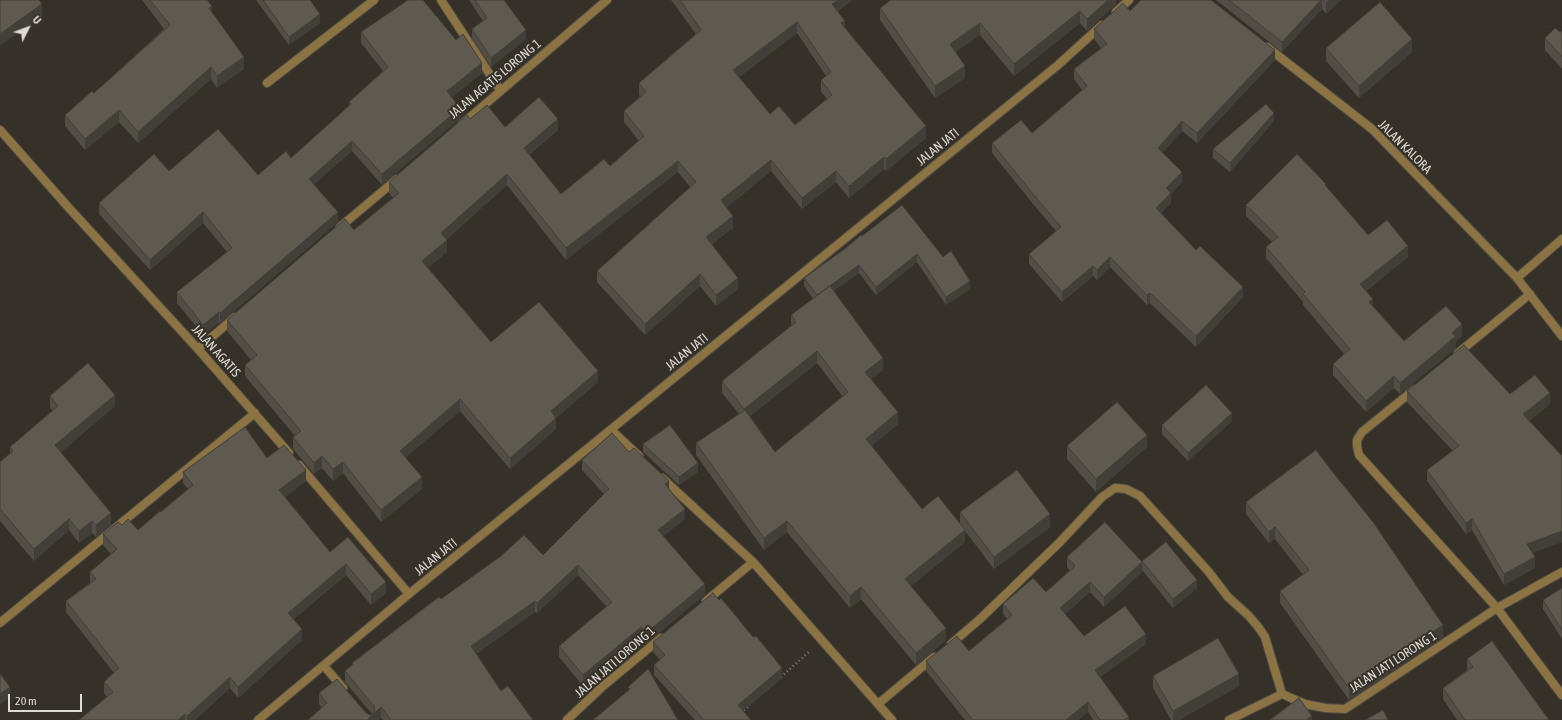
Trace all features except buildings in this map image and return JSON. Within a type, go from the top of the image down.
[{"type":"street","points":[[267,83],[374,0]]},
{"type":"street","points":[[441,0],[500,90]]},
{"type":"street","name":"JALAN AGATIS LORONG 1","points":[[458,127],[607,0]]},
{"type":"street","name":"JALAN JATI","points":[[258,720],[409,594],[1058,66],[1129,0]]},
{"type":"street","name":"JALAN KALORA","points":[[1262,43],[1372,129],[1517,278],[1562,336]]},
{"type":"street","name":"JALAN AGATIS","points":[[0,130],[74,214],[255,413],[409,594]]},
{"type":"street","points":[[331,235],[404,173]]},
{"type":"street","points":[[1517,278],[1562,239]]},
{"type":"street","points":[[1452,358],[1530,294]]},
{"type":"street","points":[[198,349],[240,313]]},
{"type":"street","points":[[1422,383],[1362,432],[1357,440],[1358,451],[1365,462],[1498,608],[1562,695]]},
{"type":"street","points":[[0,623],[255,413]]},
{"type":"street","points":[[610,430],[645,461]]},
{"type":"street","points":[[656,472],[753,562],[892,720]]},
{"type":"street","points":[[878,704],[980,619],[1043,559],[1102,497],[1115,488],[1126,489],[1140,496],[1208,572],[1228,597],[1250,616],[1265,637],[1282,694],[1229,720]]},
{"type":"street","points":[[699,607],[753,562]]},
{"type":"street","name":"JALAN JATI LORONG 1","points":[[1282,694],[1305,704],[1325,708],[1345,709],[1498,608],[1562,572]]},
{"type":"street","name":"JALAN JATI LORONG 1","points":[[567,720],[602,687],[668,632]]},
{"type":"street","points":[[324,666],[349,696]]},
{"type":"path","points":[[776,681],[822,640]]},
{"type":"path","points":[[738,715],[754,701]]}]
